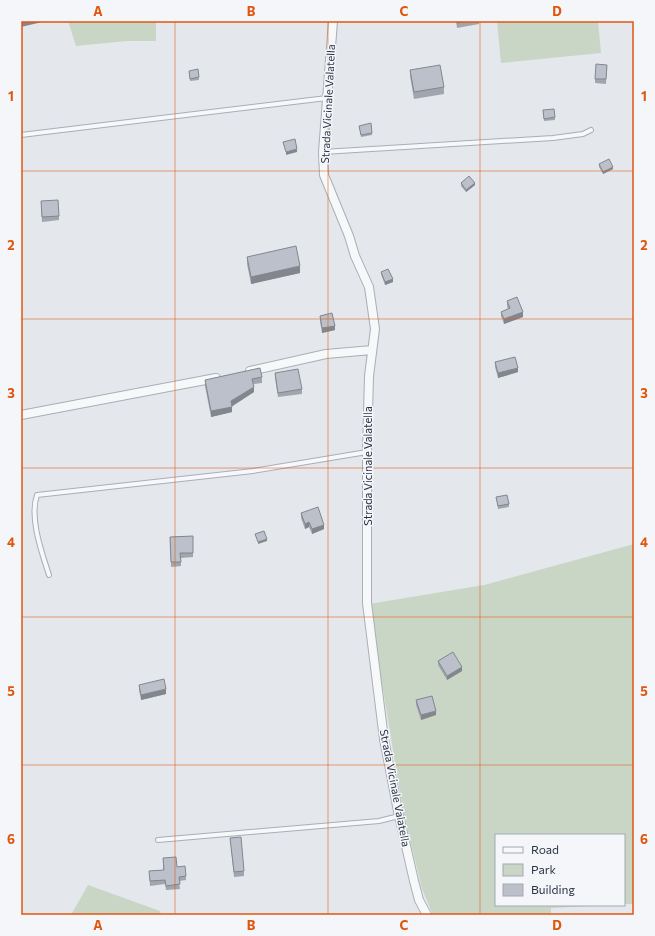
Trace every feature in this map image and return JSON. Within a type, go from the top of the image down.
[{"type":"street","name":"Strada Vicinale Valatella","points":[[333,21],[323,152],[324,175],[349,236],[355,256],[369,287],[375,329],[369,376],[367,452],[367,603],[384,738],[399,816],[419,900],[427,915]]},
{"type":"street","points":[[240,373],[326,354],[372,350]]},
{"type":"street","points":[[21,415],[225,376]]},
{"type":"lane","points":[[21,135],[328,98]]},
{"type":"lane","points":[[323,152],[554,138],[583,134],[591,130]]},
{"type":"lane","points":[[50,575],[37,535],[35,510],[37,495],[253,471],[367,452]]},
{"type":"lane","points":[[158,840],[379,820],[399,816]]},
{"type":"green space","points":[[68,21],[156,21],[156,41],[127,41],[76,46]]},
{"type":"green space","points":[[497,21],[598,21],[601,53],[501,63]]},
{"type":"green space","points":[[634,544],[634,904],[625,904],[625,834],[495,834],[495,906],[589,906],[551,908],[551,915],[433,915],[422,889],[403,811],[369,604],[484,585]]},
{"type":"green space","points":[[88,885],[160,911],[161,915],[71,915]]},
{"type":"building","points":[[457,21],[469,21],[457,23]]},
{"type":"building","points":[[596,64],[607,65],[606,79],[595,79]]},
{"type":"building","points":[[440,65],[444,87],[414,92],[410,70]]},
{"type":"building","points":[[198,69],[199,77],[190,79],[189,71]]},
{"type":"building","points":[[554,109],[555,117],[544,119],[543,110]]},
{"type":"building","points":[[371,123],[372,133],[361,135],[359,126]]},
{"type":"building","points":[[295,139],[297,149],[286,152],[283,142]]},
{"type":"building","points":[[609,159],[613,167],[603,172],[599,164]]},
{"type":"building","points":[[469,176],[475,183],[466,190],[461,183]]},
{"type":"building","points":[[58,200],[59,216],[42,217],[41,201]]},
{"type":"building","points":[[296,246],[300,266],[251,277],[247,257]]},
{"type":"building","points":[[388,269],[393,279],[385,282],[381,272]]},
{"type":"building","points":[[517,297],[523,312],[504,319],[501,312],[510,308],[507,301]]},
{"type":"building","points":[[332,313],[335,326],[322,328],[320,316]]},
{"type":"building","points":[[515,357],[518,368],[498,373],[495,362]]},
{"type":"building","points":[[260,368],[262,377],[252,379],[254,387],[231,401],[232,407],[211,411],[205,380]]},
{"type":"building","points":[[298,369],[302,389],[278,393],[275,373]]},
{"type":"building","points":[[507,495],[509,504],[498,506],[496,497]]},
{"type":"building","points":[[318,507],[324,525],[312,529],[309,522],[305,524],[301,513]]},
{"type":"building","points":[[264,531],[267,539],[258,542],[255,534]]},
{"type":"building","points":[[193,536],[193,553],[180,553],[181,562],[171,562],[170,537]]},
{"type":"building","points":[[453,652],[462,667],[447,676],[438,661]]},
{"type":"building","points":[[164,679],[166,689],[141,695],[139,685]]},
{"type":"building","points":[[432,696],[436,711],[421,715],[416,700]]},
{"type":"building","points":[[241,837],[244,871],[234,872],[230,838]]},
{"type":"building","points":[[176,857],[177,867],[185,866],[186,876],[179,877],[180,884],[166,886],[165,880],[150,881],[149,871],[164,870],[163,858]]}]
